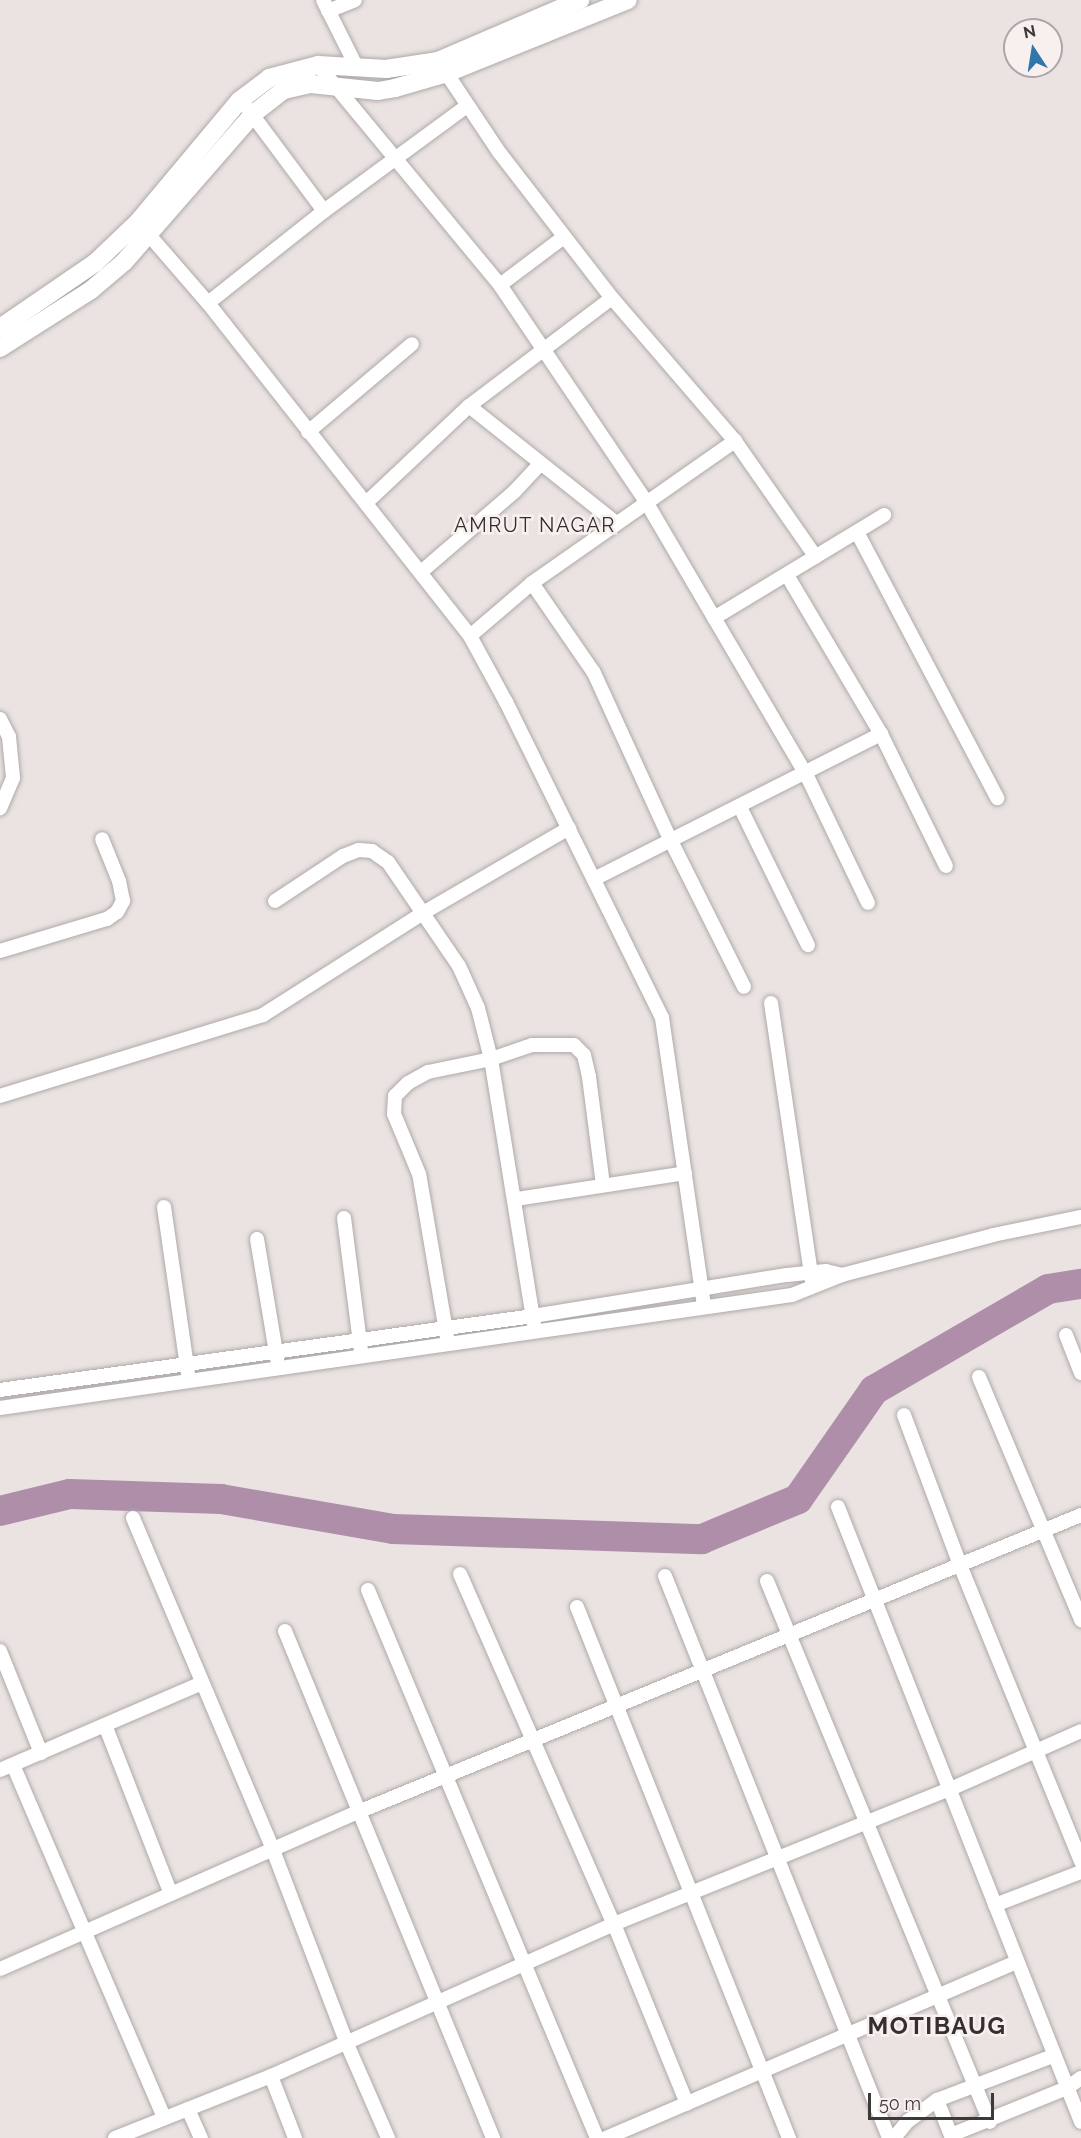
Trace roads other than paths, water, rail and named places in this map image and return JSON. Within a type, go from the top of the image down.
[{"type":"street","points":[[355,0],[326,6],[357,68]]},
{"type":"street","points":[[0,328],[66,286],[143,229],[239,101],[268,78],[318,66],[443,67],[580,0]]},
{"type":"street","points":[[0,348],[91,290],[143,229],[253,114],[284,90],[311,84],[378,91],[628,0]]},
{"type":"street","points":[[318,66],[500,285],[544,347],[645,500],[806,774],[868,903]]},
{"type":"street","points":[[443,67],[467,106],[564,237],[612,298],[735,441],[816,557]]},
{"type":"street","points":[[239,101],[253,114],[324,211]]},
{"type":"street","points":[[208,303],[324,211],[467,106]]},
{"type":"street","points":[[143,229],[208,303],[470,636],[569,828],[662,1018],[704,1307]]},
{"type":"street","points":[[500,285],[564,237]]},
{"type":"street","points":[[366,503],[469,406],[544,347],[612,298]]},
{"type":"street","points":[[308,432],[412,344]]},
{"type":"street","points":[[469,406],[615,522]]},
{"type":"street","points":[[470,636],[532,583],[645,500],[735,441]]},
{"type":"street","points":[[421,572],[514,492],[540,464]]},
{"type":"street","points":[[714,618],[884,515]]},
{"type":"street","points":[[856,532],[996,798]]},
{"type":"street","points":[[787,574],[881,734],[946,866]]},
{"type":"street","points":[[532,583],[594,674],[671,841],[744,987]]},
{"type":"street","points":[[0,719],[9,737],[13,760],[13,778],[0,808]]},
{"type":"street","points":[[594,879],[741,807],[881,734]]},
{"type":"street","points":[[741,807],[808,945]]},
{"type":"street","points":[[0,1096],[263,1015],[423,912],[569,828]]},
{"type":"street","points":[[0,951],[107,919],[117,912],[123,901],[119,881],[102,839]]},
{"type":"street","points":[[275,901],[343,856],[359,850],[372,851],[388,862],[470,986],[491,1059],[516,1199],[535,1332]]},
{"type":"street","points":[[771,1003],[813,1289]]},
{"type":"street","points":[[449,1345],[430,1223],[413,1155],[394,1114],[395,1096],[428,1072],[491,1059],[532,1045],[558,1042],[574,1045],[584,1055],[603,1185]]},
{"type":"street","points":[[516,1199],[685,1173]]},
{"type":"street","points":[[164,1207],[189,1383]]},
{"type":"street","points":[[0,1408],[362,1358],[813,1289],[842,1275],[993,1235],[1081,1217]]},
{"type":"street","points":[[344,1218],[362,1358]]},
{"type":"street","points":[[256,1239],[279,1370]]},
{"type":"street","points":[[0,1390],[446,1329],[810,1272],[842,1275]]},
{"type":"street","points":[[1066,1335],[1081,1373]]},
{"type":"street","points":[[979,1377],[1081,1620]]},
{"type":"street","points":[[904,1415],[960,1565],[1081,1862]]},
{"type":"street","points":[[838,1508],[1081,2122]]},
{"type":"street","points":[[0,1969],[358,1812],[1081,1515]]},
{"type":"street","points":[[133,1518],[273,1850],[347,2044],[388,2138]]},
{"type":"street","points":[[460,1574],[614,1924],[687,2104]]},
{"type":"street","points":[[665,1576],[777,1859],[892,2138],[908,2121],[937,2100],[1053,2056]]},
{"type":"street","points":[[767,1581],[990,2122]]},
{"type":"street","points":[[368,1590],[527,1964],[597,2138]]},
{"type":"street","points":[[577,1607],[693,1891],[789,2138]]},
{"type":"street","points":[[285,1631],[435,2004],[493,2138]]},
{"type":"street","points":[[0,1651],[41,1753]]},
{"type":"street","points":[[165,2118],[85,1931],[7,1768],[202,1683]]},
{"type":"street","points":[[105,1725],[171,1894]]},
{"type":"street","points":[[115,2138],[150,2132],[165,2118],[347,2044],[614,1924],[948,1790],[1081,1731]]},
{"type":"street","points":[[994,1905],[1081,1872]]},
{"type":"street","points":[[606,2138],[634,2133],[687,2104],[1016,1962]]},
{"type":"street","points":[[271,2076],[295,2138]]},
{"type":"street","points":[[937,2100],[952,2137],[1067,2088],[1081,2078]]},
{"type":"street","points":[[188,2109],[201,2138]]},
{"type":"waterway","points":[[0,1511],[70,1494],[221,1499],[393,1529],[702,1539],[798,1499],[874,1390],[1048,1289],[1081,1284]]},
{"type":"district","name":"AMRUT NAGAR","points":[[535,525]]},
{"type":"district","name":"MOTIBAUG","points":[[937,2026]]}]
